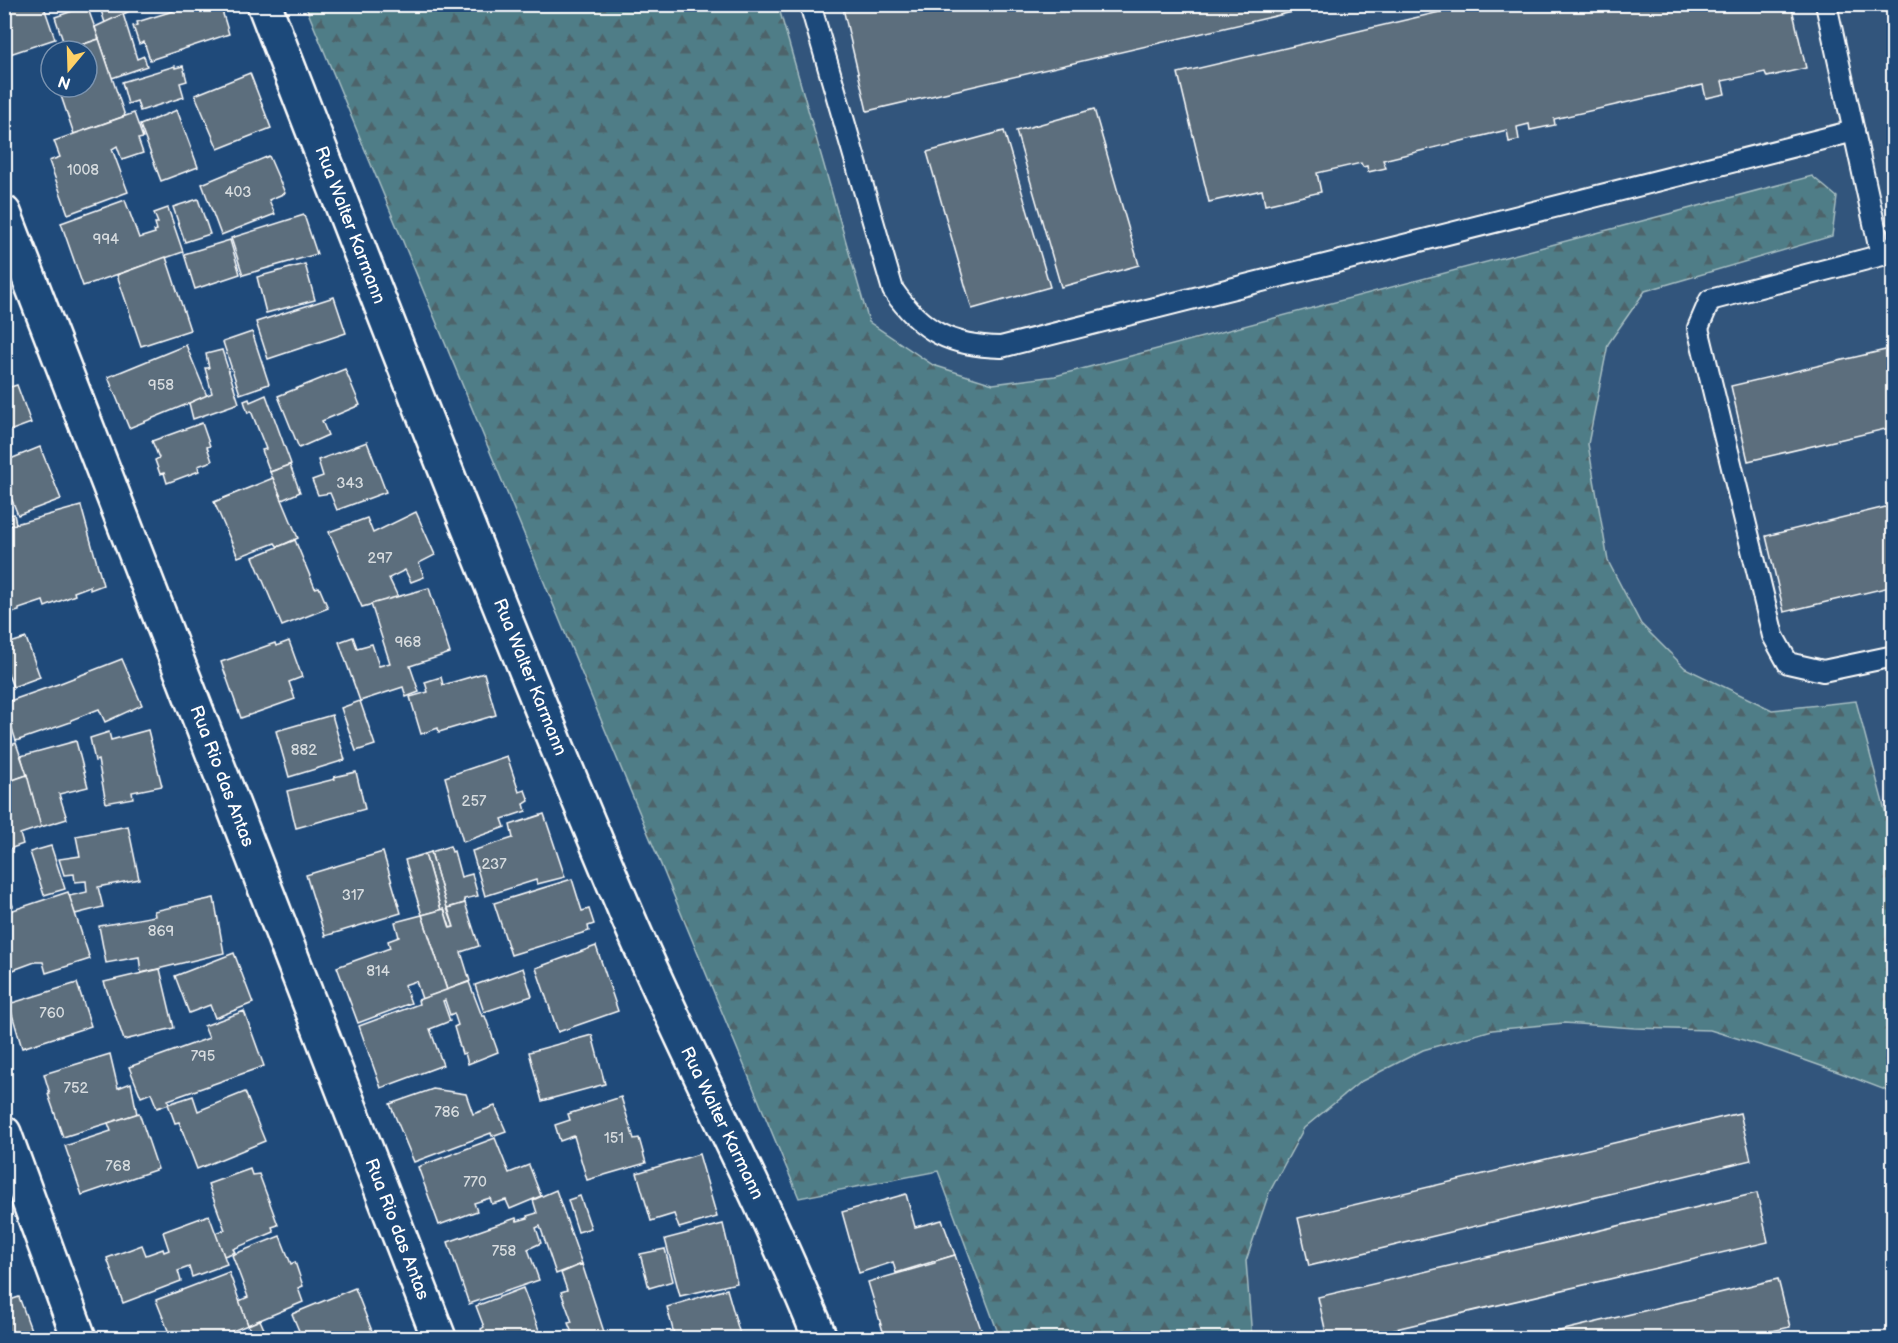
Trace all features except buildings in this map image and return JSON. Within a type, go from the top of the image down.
[{"type":"street","name":"Rua Walter Karmann","points":[[264,4],[454,492],[628,917],[677,1028],[772,1227],[820,1338]]},
{"type":"street","name":"Rua Rio das Antas","points":[[4,213],[439,1338]]},
{"type":"street","points":[[4,1133],[79,1338]]},
{"type":"lane","points":[[810,4],[892,290],[917,319],[933,330],[954,341],[977,346],[1001,347],[1854,132]]},
{"type":"lane","points":[[1826,4],[1854,132],[1887,254],[1710,300],[1698,328],[1773,636],[1788,663],[1823,671],[1893,656]]},
{"type":"shaded area","points":[[305,5],[1893,5],[1893,1338],[1000,1338],[938,1171],[799,1198]]},
{"type":"green space","points":[[305,5],[778,5],[869,322],[933,365],[993,384],[1055,376],[1812,176],[1837,197],[1832,236],[1645,291],[1608,344],[1588,444],[1608,561],[1641,624],[1685,668],[1772,710],[1856,701],[1893,841],[1893,1093],[1776,1050],[1710,1030],[1564,1023],[1492,1030],[1423,1050],[1360,1082],[1304,1128],[1269,1193],[1246,1261],[1252,1338],[1000,1338],[938,1171],[799,1198]]}]
